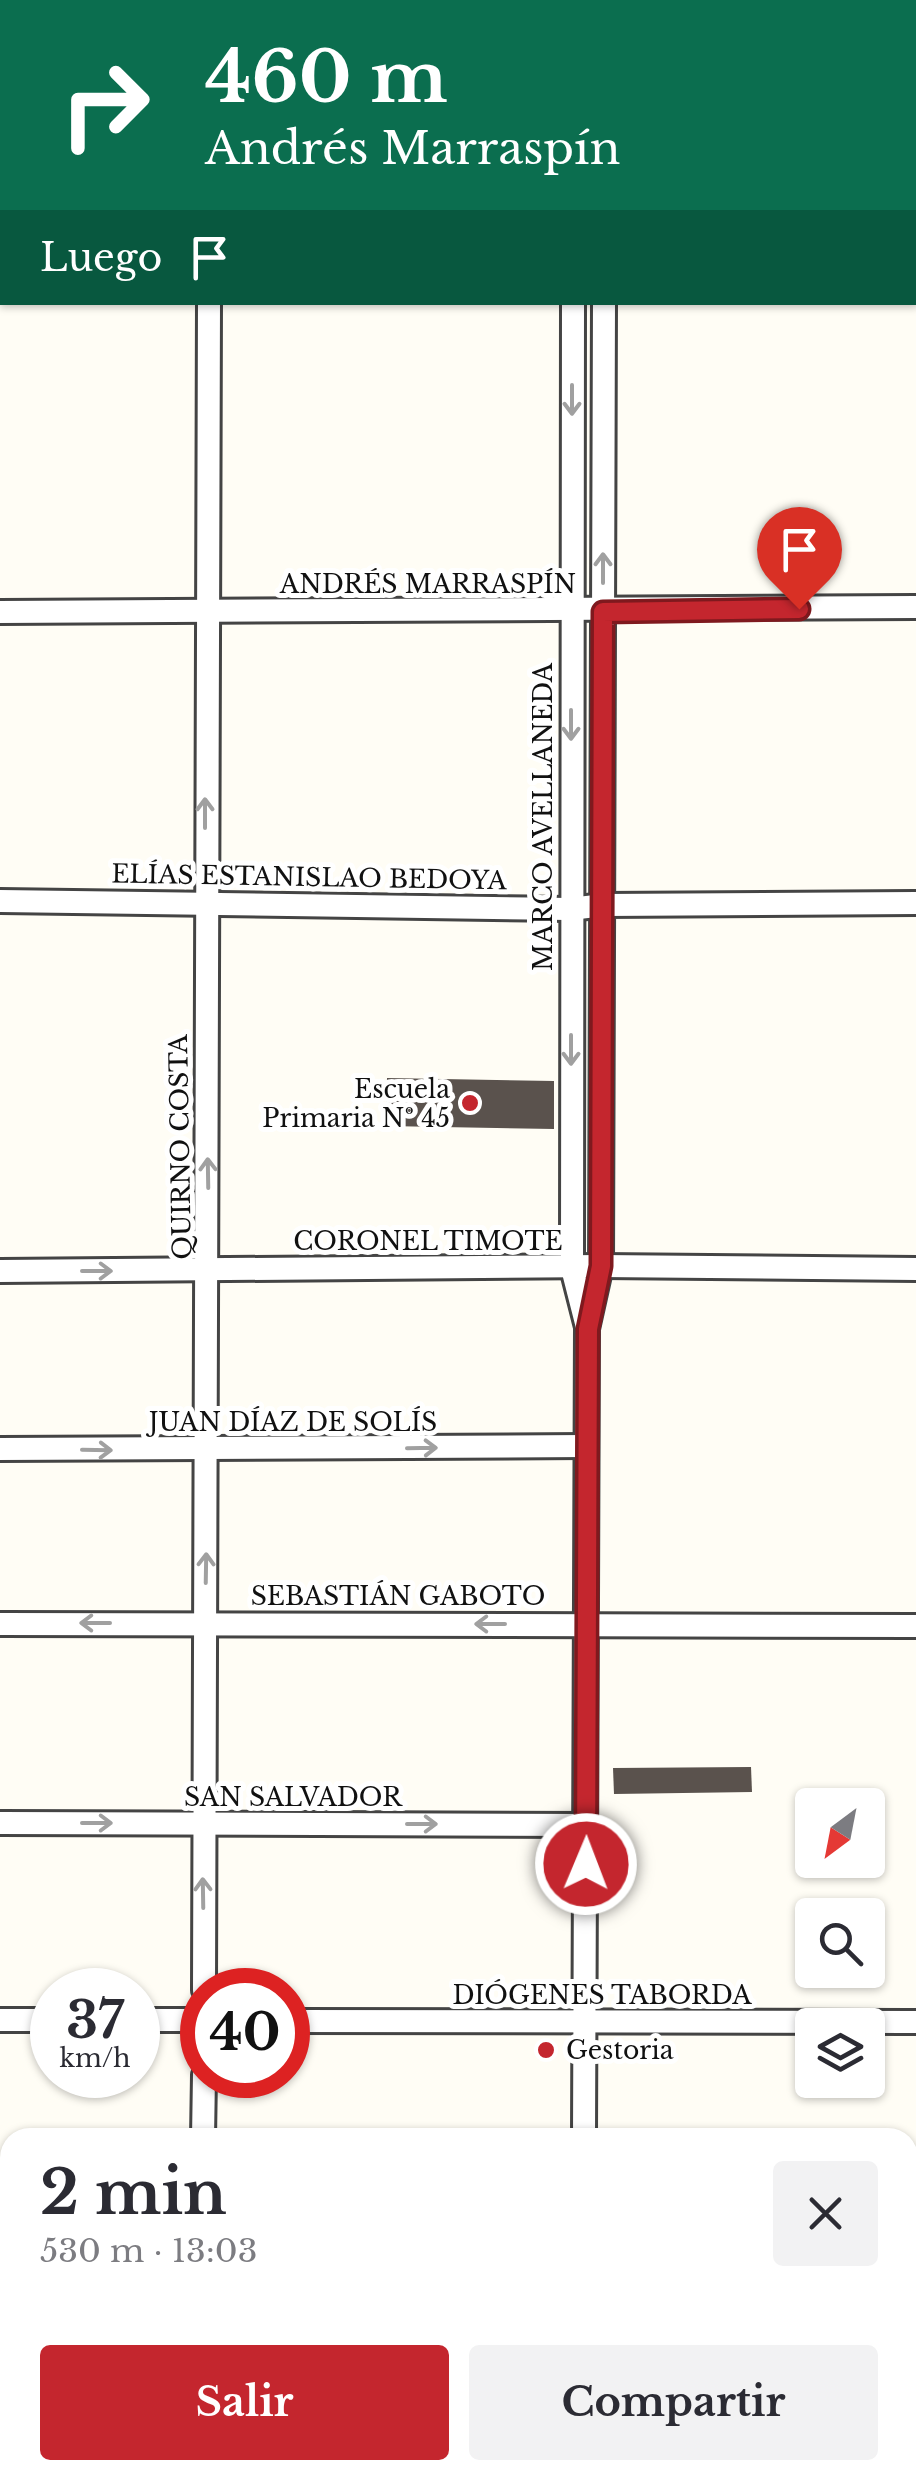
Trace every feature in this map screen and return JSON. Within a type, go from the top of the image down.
[{"type":"street","name":"QUIRNO COSTA","points":[[204,1968],[202,1824],[210,1270],[205,902],[209,305]]},
{"type":"street","name":"MARCO AVELLANEDA","points":[[573,305],[572,1268],[588,1329]]},
{"type":"street","name":"MARCO AVELLANEDA","points":[[584,2128],[588,1329],[601,1266],[604,305]]},
{"type":"street","name":"ANDRÉS MARRASPÍN","points":[[0,612],[603,612],[916,607]]},
{"type":"street","name":"ELÍAS ESTANISLAO BEDOYA","points":[[0,901],[570,909],[604,905],[916,902]]},
{"type":"street","name":"CORONEL TIMOTE","points":[[0,1271],[601,1266],[916,1269]]},
{"type":"street","name":"JUAN DÍAZ DE SOLÍS","points":[[0,1448],[208,1451],[586,1446]]},
{"type":"street","name":"SEBASTIÁN GABOTO","points":[[0,1624],[916,1626]]},
{"type":"street","name":"SAN SALVADOR","points":[[0,1822],[586,1825]]},
{"type":"street","points":[[0,2020],[30,2020]]},
{"type":"street","name":"DIÓGENES TABORDA","points":[[310,2021],[916,2022]]},
{"type":"street","points":[[203,2128],[204,2098]]},
{"type":"building","name":"Escuela Primaria Nº 45","points":[[387,1078],[554,1081],[554,1129],[386,1126]]},
{"type":"building","points":[[751,1767],[752,1792],[614,1794],[613,1768]]},
{"type":"place","name":"Escuela Primaria Nº 45","points":[[470,1103]]},
{"type":"place","name":"Gestoria","points":[[546,2050]]},
{"type":"route","points":[[586,1864],[588,1329],[601,1266],[603,612],[799,609]]}]
